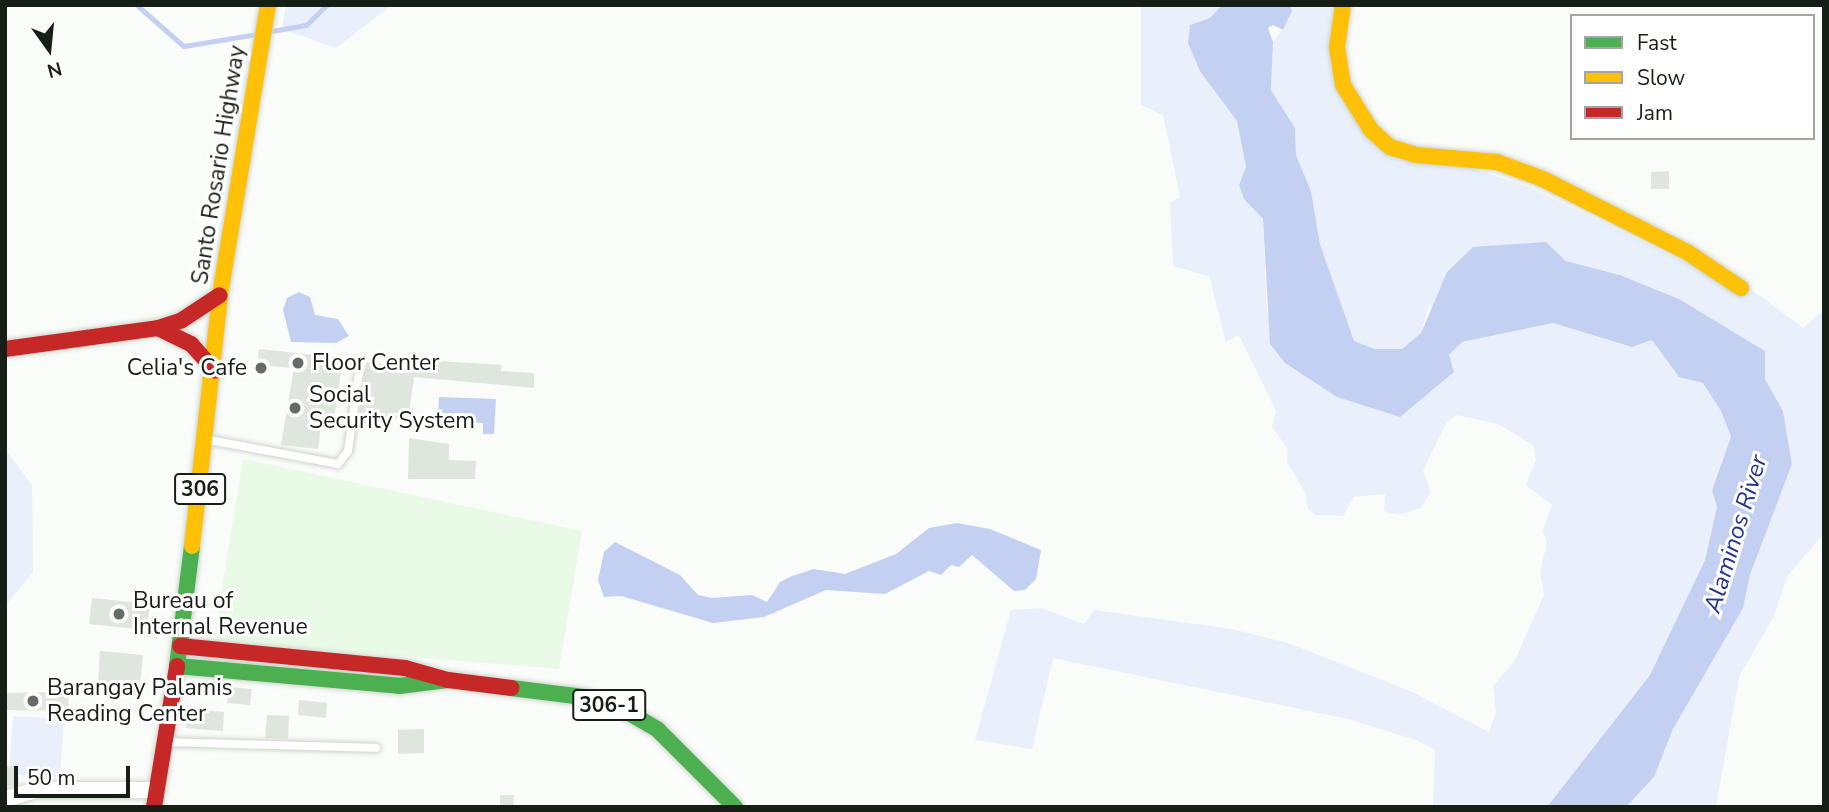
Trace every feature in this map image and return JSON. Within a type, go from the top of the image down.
[{"type":"main road","name":"Santo Rosario Highway","points":[[217,332],[220,295],[268,5]]},
{"type":"main road","points":[[1343,5],[1337,47],[1343,85],[1371,130],[1390,147],[1416,155],[1497,162],[1543,179],[1687,252],[1741,288]]},
{"type":"main road","points":[[5,349],[158,328],[182,320],[220,295]]},
{"type":"main road","points":[[182,320],[217,332]]},
{"type":"main road","points":[[158,328],[217,332]]},
{"type":"main road","points":[[158,328],[191,344],[215,371]]},
{"type":"main road","name":"306","points":[[155,799],[180,646],[215,371],[217,332]]},
{"type":"main road","name":"306-1","points":[[180,646],[405,668],[448,680],[583,697],[624,710],[658,730],[735,807]]},
{"type":"main road","name":"306-1","points":[[177,666],[399,686],[448,680]]},
{"type":"street","points":[[5,799],[37,790],[155,799]]},
{"type":"lane","points":[[206,440],[338,464],[348,451],[359,373]]},
{"type":"lane","points":[[165,741],[376,748]]},
{"type":"shaded area","points":[[286,5],[392,5],[336,48],[282,29]]},
{"type":"shaded area","points":[[1141,5],[1222,5],[1210,18],[1190,25],[1220,97],[1237,121],[1246,167],[1244,199],[1263,219],[1267,313],[1285,363],[1311,378],[1449,355],[1462,342],[1553,323],[1632,347],[1652,340],[1679,376],[1703,383],[1721,411],[1731,437],[1712,489],[1717,507],[1705,560],[1650,675],[1547,807],[1433,807],[1435,750],[1416,740],[1348,719],[1053,658],[1032,749],[975,740],[1011,610],[1042,608],[1084,624],[1094,610],[1232,629],[1288,643],[1410,691],[1489,732],[1496,712],[1493,686],[1514,662],[1544,595],[1540,572],[1547,543],[1543,531],[1552,505],[1526,485],[1536,460],[1533,445],[1498,424],[1456,415],[1446,423],[1423,471],[1431,492],[1421,508],[1398,515],[1384,511],[1385,494],[1354,497],[1343,516],[1315,515],[1308,509],[1305,492],[1287,462],[1288,449],[1272,427],[1276,411],[1239,335],[1226,342],[1209,276],[1173,266],[1170,202],[1180,197],[1163,115],[1141,105]]},
{"type":"shaded area","points":[[1290,5],[1337,5],[1333,31],[1369,133],[1531,188],[1686,263],[1732,275],[1803,328],[1824,310],[1824,534],[1788,575],[1774,616],[1739,677],[1716,807],[1626,807],[1654,777],[1673,729],[1743,608],[1750,575],[1792,464],[1783,411],[1765,379],[1765,351],[1679,299],[1620,275],[1566,261],[1546,242],[1428,308],[1421,333],[1402,349],[1375,349],[1354,341],[1320,244],[1311,191],[1296,155],[1295,128],[1271,90],[1273,42],[1289,20]]},
{"type":"shaded area","points":[[5,449],[32,485],[33,572],[5,606]]},
{"type":"shaded area","points":[[243,459],[582,531],[559,669],[218,641],[215,630]]},
{"type":"shaded area","points":[[13,716],[64,719],[60,778],[9,774]]},
{"type":"water","name":"Alaminos River","points":[[1222,5],[1290,5],[1292,11],[1283,30],[1273,25],[1268,28],[1273,42],[1271,90],[1295,128],[1296,155],[1311,191],[1320,244],[1354,341],[1375,349],[1402,349],[1421,333],[1447,272],[1473,247],[1546,242],[1566,261],[1620,275],[1679,299],[1765,351],[1765,379],[1783,411],[1792,464],[1750,575],[1743,608],[1673,729],[1654,777],[1626,807],[1547,807],[1650,675],[1705,560],[1717,507],[1712,490],[1731,437],[1721,411],[1703,383],[1679,377],[1652,340],[1632,347],[1553,323],[1462,342],[1449,355],[1454,372],[1400,417],[1337,397],[1285,363],[1270,344],[1263,219],[1244,199],[1239,185],[1246,167],[1237,121],[1200,71],[1188,43],[1190,25],[1210,18]]},
{"type":"water","points":[[299,292],[310,297],[315,315],[338,319],[349,336],[336,343],[291,342],[283,310],[287,298]]},
{"type":"water","points":[[439,397],[496,399],[494,434],[483,434],[483,423],[438,421]]},
{"type":"water","points":[[957,523],[990,529],[1041,550],[1036,579],[1025,590],[1014,591],[972,555],[959,567],[951,565],[941,575],[929,571],[885,594],[826,590],[764,617],[713,623],[621,596],[604,597],[598,580],[604,552],[615,542],[680,575],[698,595],[712,598],[752,595],[767,602],[780,582],[792,576],[814,569],[845,574],[896,554],[929,528]]},
{"type":"building","points":[[1669,171],[1669,189],[1651,189],[1651,172]]},
{"type":"building","points":[[259,349],[343,358],[334,419],[322,418],[318,449],[281,445],[294,368],[257,365]]},
{"type":"building","points":[[437,361],[502,365],[501,371],[534,373],[534,388],[414,377],[408,420],[379,416],[377,428],[358,426],[366,362],[407,367],[437,364]]},
{"type":"building","points":[[409,438],[449,444],[449,460],[476,461],[475,479],[408,479]]},
{"type":"building","name":"Bureau of Internal Revenue","points":[[92,598],[150,604],[147,630],[89,624]]},
{"type":"building","points":[[100,651],[143,655],[140,687],[98,683]]},
{"type":"building","points":[[53,687],[69,687],[68,711],[5,710],[5,693],[53,692]]},
{"type":"building","points":[[229,687],[252,689],[250,705],[227,703]]},
{"type":"building","points":[[299,700],[327,703],[326,718],[298,715]]},
{"type":"building","points":[[188,709],[224,712],[223,731],[186,728]]},
{"type":"building","points":[[267,715],[289,716],[288,739],[265,738]]},
{"type":"building","points":[[424,729],[424,753],[398,754],[398,730]]},
{"type":"building","points":[[17,766],[19,784],[5,787],[5,767]]},
{"type":"building","points":[[500,795],[514,795],[513,807],[500,807]]},
{"type":"waterway","points":[[137,5],[184,46],[257,34]]},
{"type":"waterway","points":[[272,31],[306,25],[327,5]]},
{"type":"traffic: fast","points":[[192,546],[177,666],[399,686],[448,680]]},
{"type":"traffic: fast","points":[[511,688],[583,697],[624,710],[658,730],[735,807]]},
{"type":"traffic: slow","points":[[192,546],[220,295],[268,5]]},
{"type":"traffic: slow","points":[[1343,5],[1337,47],[1343,85],[1371,130],[1390,147],[1416,155],[1497,162],[1543,179],[1687,252],[1741,288]]},
{"type":"traffic: jam","points":[[5,349],[158,328],[182,320],[220,295]]},
{"type":"traffic: jam","points":[[158,328],[191,344],[215,371]]},
{"type":"traffic: jam","points":[[180,646],[405,668],[448,680],[511,688]]},
{"type":"traffic: jam","points":[[154,807],[177,666]]},
{"type":"place","name":"Floor Center","points":[[298,363]]},
{"type":"place","name":"Celia's Cafe","points":[[261,368]]},
{"type":"place","name":"Social Security System","points":[[295,408]]},
{"type":"place","name":"Bureau of Internal Revenue","points":[[119,614]]},
{"type":"place","name":"Barangay Palamis Reading Center","points":[[33,701]]}]
